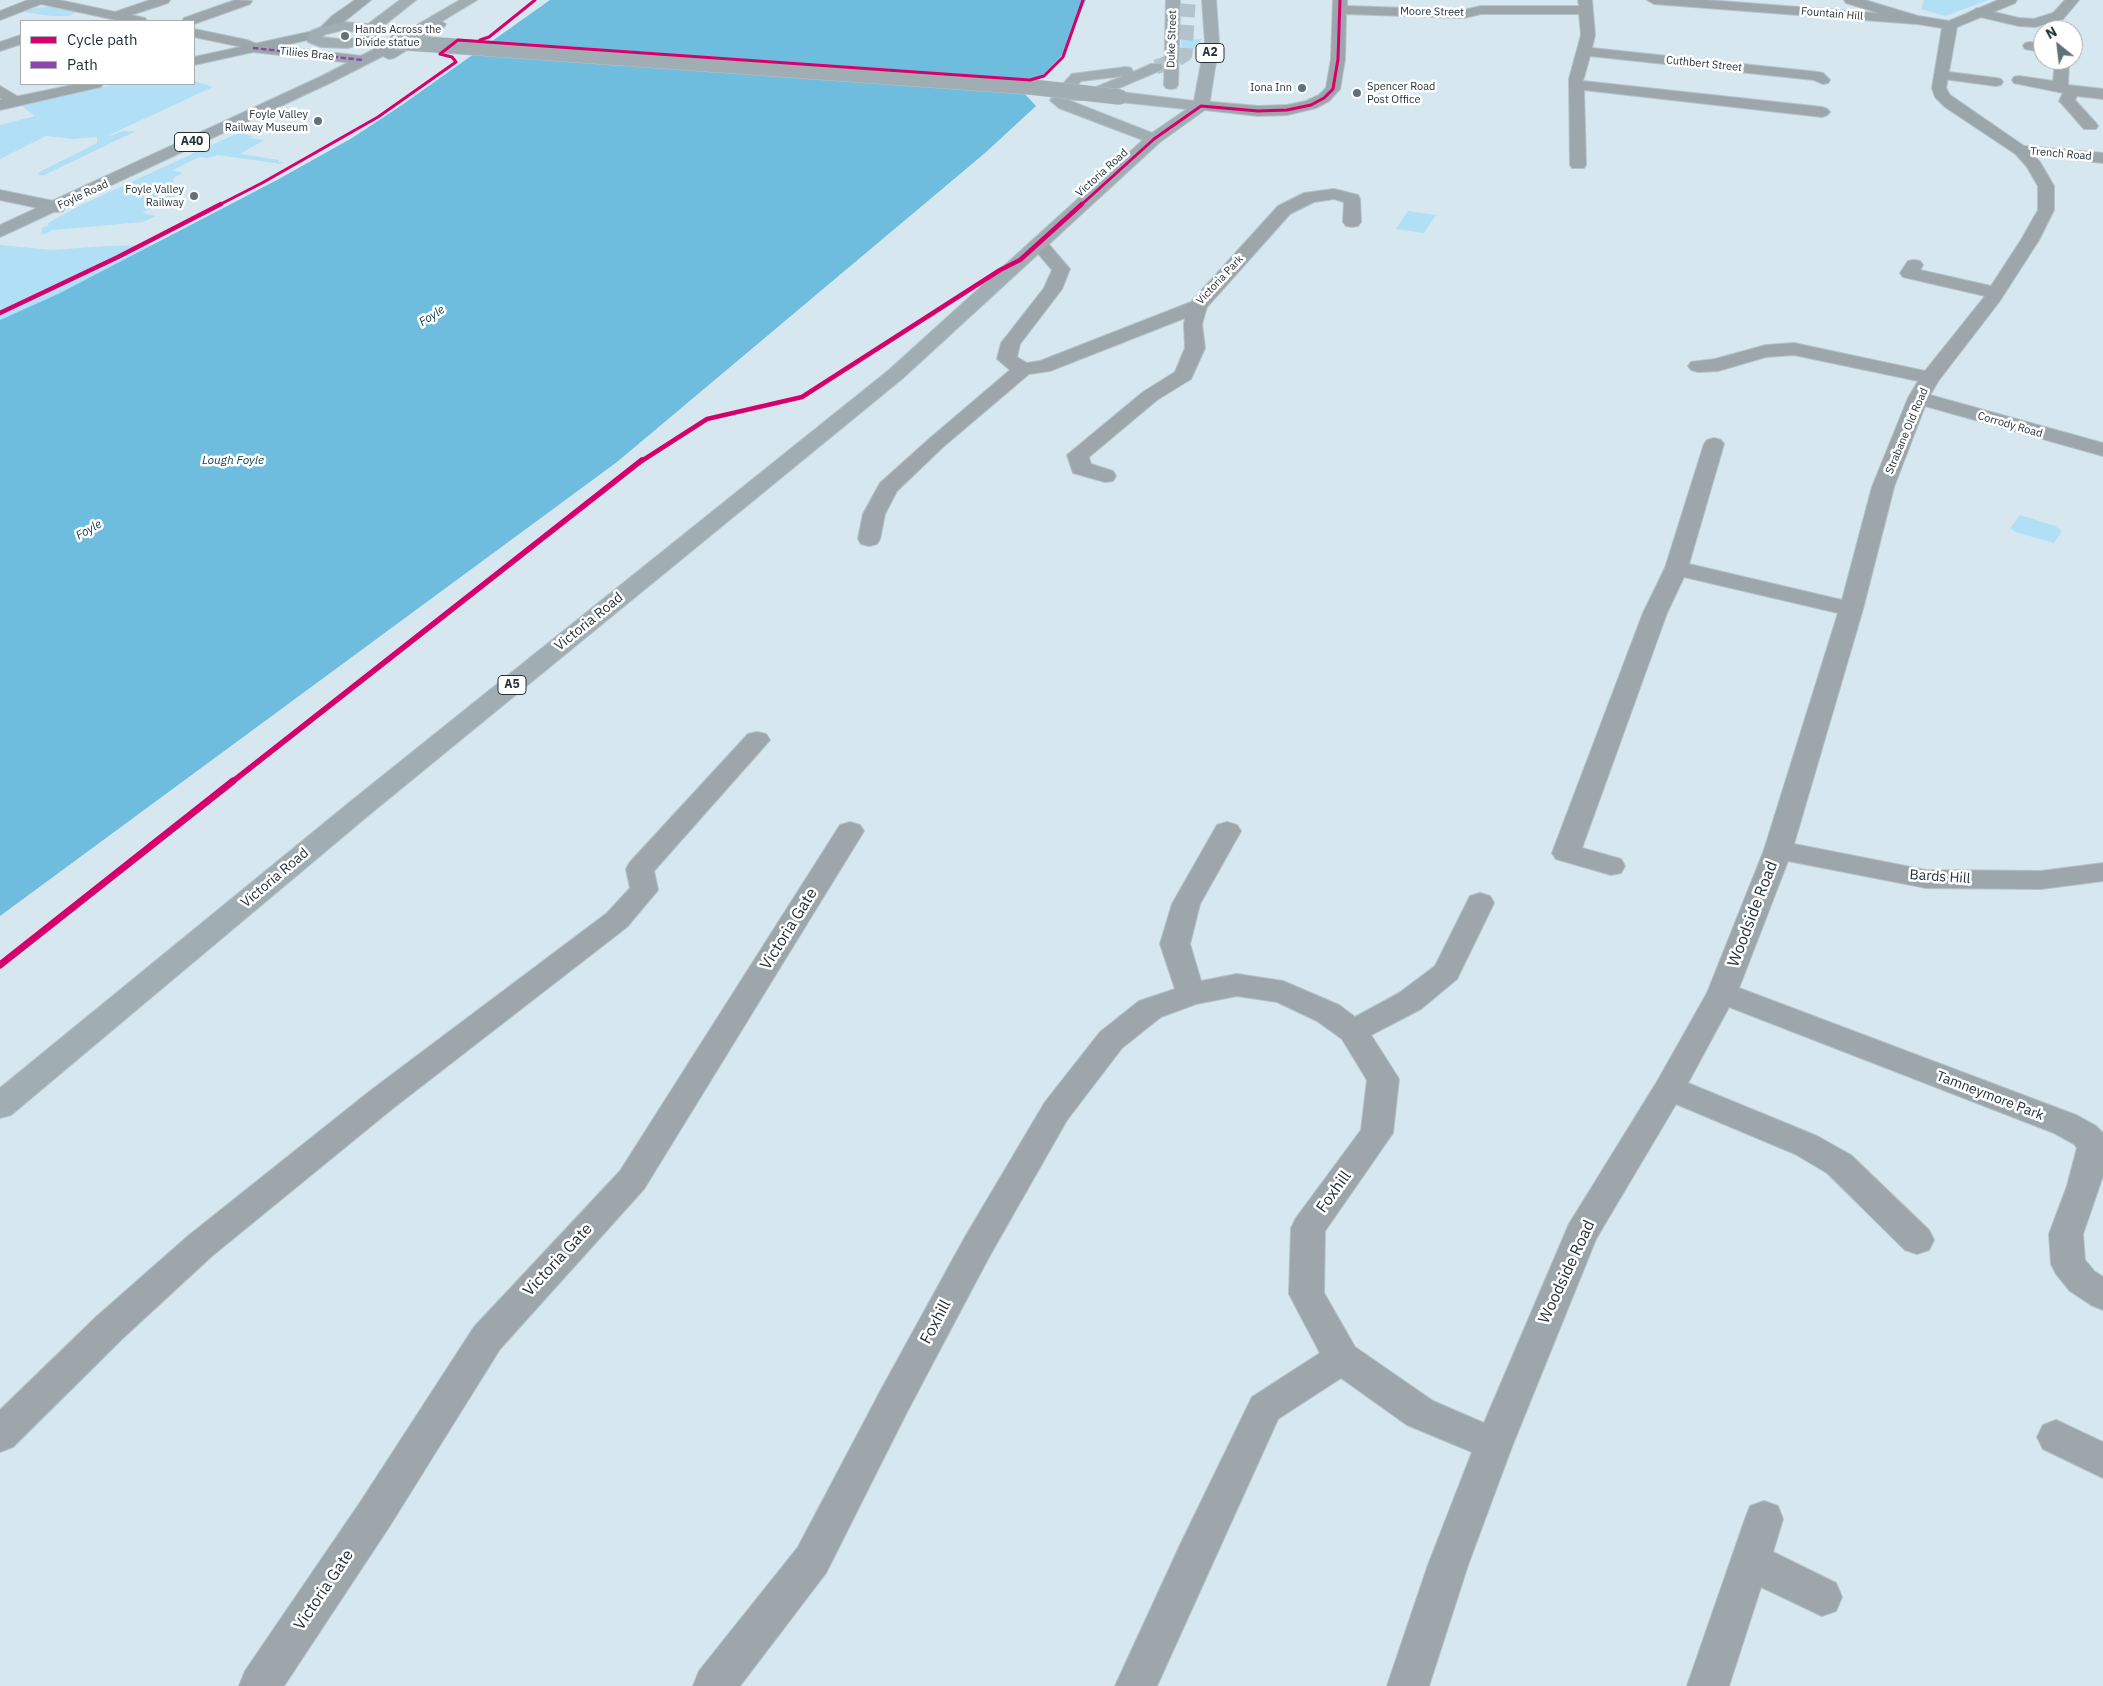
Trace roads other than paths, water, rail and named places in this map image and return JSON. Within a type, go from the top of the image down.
[{"type":"highway","points":[[347,44],[363,40],[386,16],[409,0]]},
{"type":"highway","name":"Foyle Road","points":[[399,44],[470,0]]},
{"type":"highway","name":"Duke Street","points":[[1173,0],[1171,85],[1178,90],[1178,104]]},
{"type":"highway","name":"A2","points":[[1201,106],[1212,42],[1208,0]]},
{"type":"highway","name":"Foyle Road","points":[[439,24],[454,10]]},
{"type":"highway","points":[[321,36],[346,24],[386,16]]},
{"type":"highway","points":[[346,24],[399,44],[1031,87],[1201,106]]},
{"type":"highway","points":[[321,36],[347,44],[436,46],[435,38],[439,24]]},
{"type":"highway","name":"Duke Street","points":[[1055,95],[1078,97],[1097,93],[1105,87],[1152,68],[1077,77],[1068,84]]},
{"type":"highway","points":[[1055,95],[1058,88],[1068,84]]},
{"type":"highway","points":[[1106,120],[1092,110],[1097,93],[1087,87],[1068,84],[1028,88],[1055,95],[1064,105],[1154,139]]},
{"type":"highway","points":[[1122,98],[1171,85]]},
{"type":"highway","name":"Victoria Road","points":[[1169,127],[1178,104]]},
{"type":"highway","name":"Victoria Road","points":[[0,1106],[360,808],[896,374],[1154,139],[1201,106]]},
{"type":"main road","name":"Foyle Road","points":[[0,232],[57,207],[439,24]]},
{"type":"main road","name":"Foyle Road","points":[[327,79],[362,60],[399,44]]},
{"type":"main road","points":[[399,44],[436,46]]},
{"type":"street","points":[[0,16],[39,0],[135,20]]},
{"type":"street","points":[[116,16],[163,0]]},
{"type":"street","points":[[346,24],[364,0]]},
{"type":"street","name":"Fountain Hill","points":[[1654,0],[1950,24]]},
{"type":"street","points":[[1850,0],[1916,20]]},
{"type":"street","points":[[1950,24],[2010,0]]},
{"type":"street","points":[[1977,12],[2019,22],[2035,23],[2058,16],[2072,0]]},
{"type":"street","points":[[192,20],[245,1]]},
{"type":"street","points":[[1201,106],[1258,111],[1287,110],[1311,105],[1324,98],[1333,89],[1338,59],[1340,5]]},
{"type":"street","name":"Moore Street","points":[[1340,5],[1464,14],[1481,10],[1585,5]]},
{"type":"street","points":[[1578,165],[1576,85],[1588,35],[1585,5]]},
{"type":"street","points":[[1860,16],[1868,14],[1874,8]]},
{"type":"street","points":[[70,20],[94,11]]},
{"type":"street","name":"Strabane Old Road","points":[[1778,850],[1851,609],[1884,487],[1918,398],[1930,378],[1996,293],[2030,240],[2046,210],[2046,186],[2034,165],[2020,150],[1942,97],[1939,88],[1950,24]]},
{"type":"street","name":"Tiliies Brae","points":[[195,33],[247,44],[362,60]]},
{"type":"street","points":[[195,61],[260,46],[321,36]]},
{"type":"street","points":[[0,47],[20,39]]},
{"type":"street","name":"Cuthbert Street","points":[[1584,51],[1818,76],[1823,80]]},
{"type":"street","points":[[1741,104],[1746,68]]},
{"type":"street","points":[[2063,70],[2067,101],[2090,126]]},
{"type":"street","points":[[1941,75],[1996,82]]},
{"type":"street","points":[[2019,80],[2103,94]]},
{"type":"street","points":[[0,106],[92,85]]},
{"type":"street","points":[[1576,85],[1822,112]]},
{"type":"street","points":[[0,91],[17,102]]},
{"type":"street","name":"Trench Road","points":[[2020,150],[2103,158]]},
{"type":"street","name":"Victoria Park","points":[[1023,369],[1044,368],[1198,306],[1284,210],[1310,197],[1334,194],[1352,199],[1352,222]]},
{"type":"street","points":[[0,195],[57,207]]},
{"type":"street","points":[[869,539],[874,514],[888,488],[936,443],[1023,369],[1007,359],[1012,343],[1053,289],[1061,269],[1039,244]]},
{"type":"street","points":[[1914,265],[1909,273],[1996,293]]},
{"type":"street","points":[[1105,476],[1080,468],[1078,455],[1150,396],[1184,375],[1195,348],[1193,324],[1198,306]]},
{"type":"street","points":[[1698,366],[1718,365],[1766,351],[1794,349],[1930,378]]},
{"type":"street","points":[[1806,368],[1819,361],[1824,354]]},
{"type":"street","name":"Corrody Road","points":[[1918,398],[2103,450]]},
{"type":"street","points":[[1611,866],[1566,853],[1655,613],[1676,568],[1714,444]]},
{"type":"street","points":[[1676,568],[1851,609]]},
{"type":"street","points":[[0,1435],[109,1328],[200,1246],[360,1116],[470,1033],[516,995],[617,920],[644,890],[640,869],[757,740]]},
{"type":"street","name":"Victoria Gate","points":[[260,1686],[375,1514],[487,1338],[632,1180],[850,830]]},
{"type":"street","points":[[1192,994],[1175,944],[1186,904],[1227,831]]},
{"type":"street","name":"Bards Hill","points":[[1778,850],[1926,879],[2041,880],[2103,872]]},
{"type":"street","name":"Woodside Road","points":[[1408,1686],[1448,1565],[1494,1444],[1581,1234],[1669,1088],[1722,993],[1778,850]]},
{"type":"street","points":[[1353,1031],[1410,1001],[1447,972],[1480,903]]},
{"type":"street","name":"Foxhill","points":[[714,1686],[812,1560],[972,1255],[1056,1111],[1111,1040],[1150,1009],[1192,994],[1237,985],[1283,992],[1328,1013],[1353,1031],[1383,1079],[1377,1133],[1308,1228],[1306,1294],[1325,1331],[1342,1358],[1420,1413],[1494,1444]]},
{"type":"street","name":"Tamneymore Park","points":[[1722,993],[2065,1124],[2084,1135],[2094,1145],[2094,1152],[2084,1186],[2066,1234],[2068,1264],[2082,1281],[2103,1295]]},
{"type":"street","points":[[1669,1088],[1702,1100],[1806,1145],[1840,1164],[1917,1240]]},
{"type":"street","points":[[1136,1686],[1265,1408],[1342,1358]]},
{"type":"street","points":[[2056,1437],[2103,1461]]},
{"type":"street","points":[[1708,1686],[1764,1519]]},
{"type":"street","points":[[1749,1560],[1822,1598]]},
{"type":"water","name":"Lough Foyle","points":[[550,0],[1086,0],[1063,54],[1042,76],[1032,79],[1024,93],[1036,106],[985,153],[617,462],[0,916],[0,320],[60,293],[277,180],[352,138]]},
{"type":"tunnel","points":[[1156,67],[1176,60],[1185,54],[1188,4]]},
{"type":"place","name":"Hands Across the Divide statue","points":[[345,36]]},
{"type":"place","name":"Iona Inn","points":[[1302,88]]},
{"type":"place","name":"Spencer Road Post Office","points":[[1357,93]]},
{"type":"place","name":"Foyle Valley Railway Museum","points":[[318,121]]},
{"type":"place","name":"Foyle Valley Railway","points":[[194,196]]},
{"type":"water label","name":"Foyle","points":[[432,316]]},
{"type":"water label","name":"Foyle","points":[[89,530]]}]
